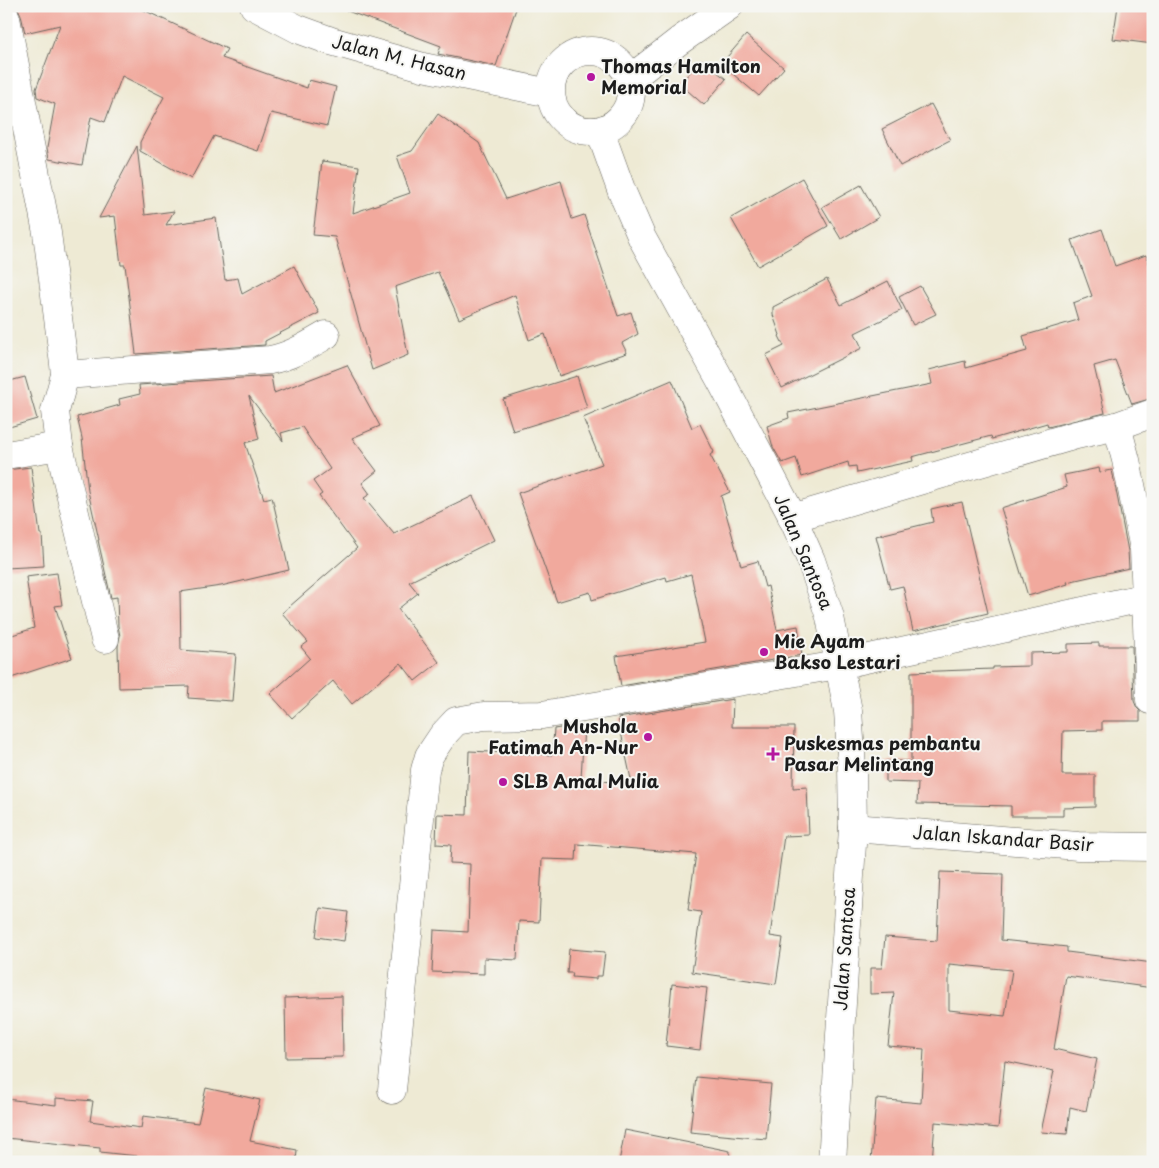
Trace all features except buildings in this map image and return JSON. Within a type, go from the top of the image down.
[{"type":"street","name":"Jalan M. Hasan","points":[[254,6],[298,29],[331,41],[423,66],[550,93]]},
{"type":"street","points":[[630,79],[679,41],[729,6]]},
{"type":"street","points":[[6,18],[45,224],[65,375],[55,411],[59,446],[105,639]]},
{"type":"street","points":[[584,51],[604,52],[620,63],[630,79],[631,96],[626,111],[615,124],[600,131],[582,131],[566,124],[554,110],[550,93],[554,74],[566,59],[584,51]]},
{"type":"street","name":"Jalan Santosa","points":[[600,131],[622,192],[642,238],[721,381],[792,518],[811,560],[830,617],[848,711],[852,767],[853,828],[832,1162]]},
{"type":"street","points":[[65,375],[270,360],[298,352],[326,334]]},
{"type":"street","points":[[792,518],[1076,435],[1116,426],[1153,413]]},
{"type":"street","points":[[1116,426],[1145,517],[1144,549],[1150,700]]},
{"type":"street","points":[[6,455],[59,446]]},
{"type":"street","points":[[392,1090],[424,770],[429,756],[443,735],[456,721],[484,716],[542,715],[838,665],[1147,597]]},
{"type":"street","name":"Jalan Iskandar Basir","points":[[853,828],[1078,846],[1153,847]]},
{"type":"place","name":"Thomas Hamilton Memorial","points":[[591,77]]},
{"type":"place","name":"Mie Ayam Bakso Lestari","points":[[764,652]]},
{"type":"place","name":"Mushola Fatimah An-Nur","points":[[648,737]]},
{"type":"place","name":"Puskesmas pembantu Pasar Melintang","points":[[773,754]]},
{"type":"place","name":"SLB Amal Mulia","points":[[503,782]]}]
